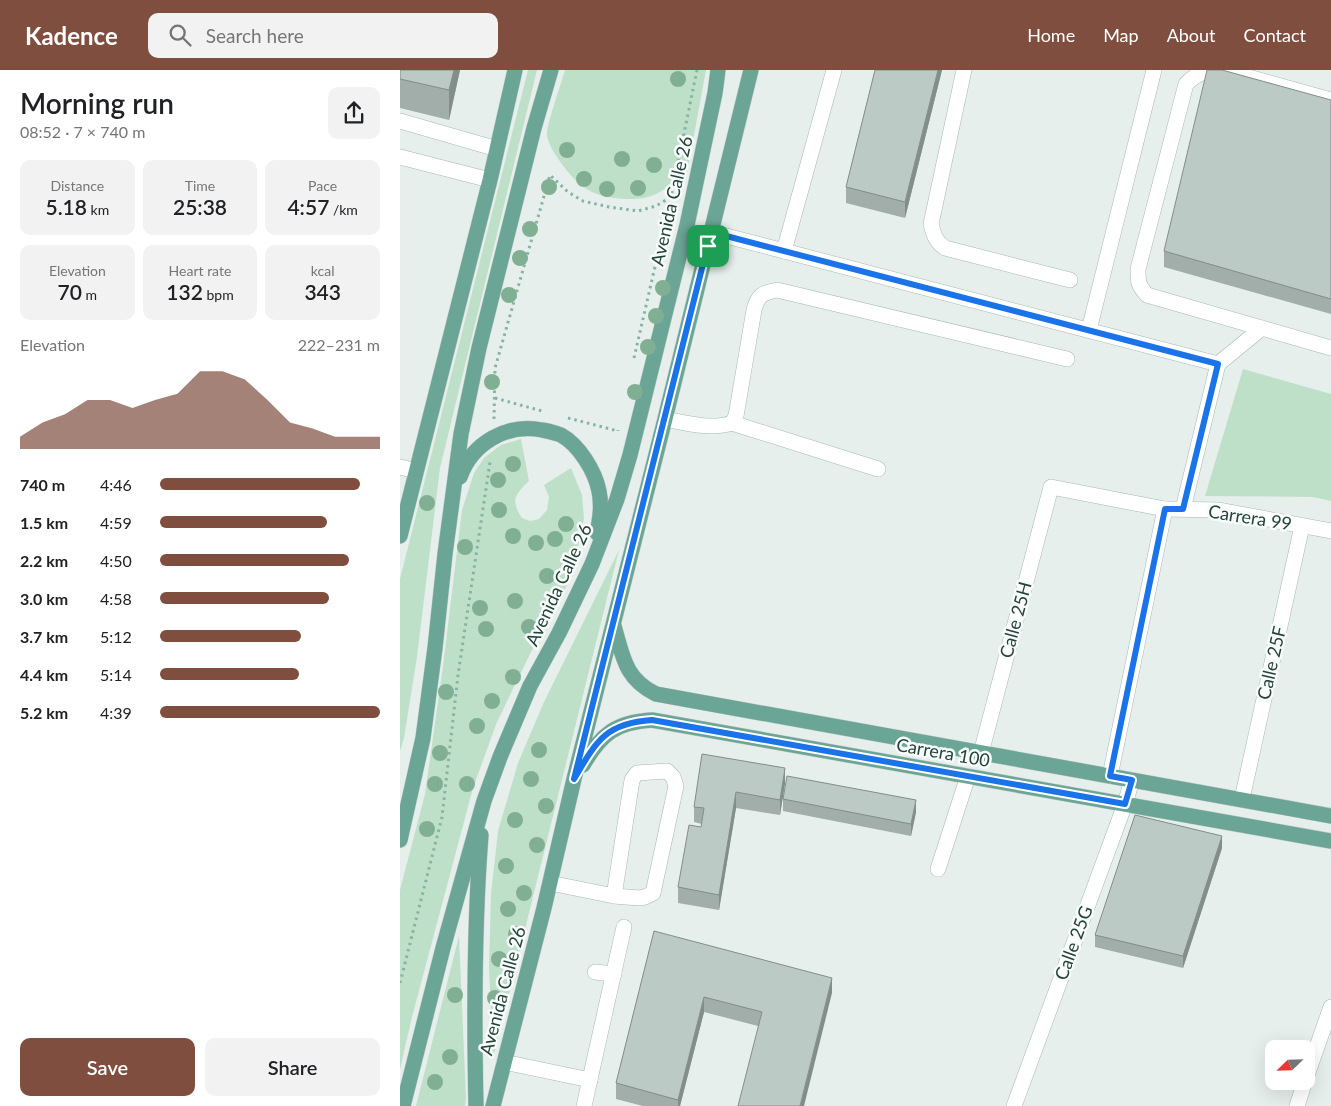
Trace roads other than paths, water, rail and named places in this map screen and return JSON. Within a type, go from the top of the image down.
[{"type":"main road","points":[[400,536],[516,70]]},
{"type":"main road","points":[[400,840],[424,738],[461,434],[478,348],[534,128],[551,70]]},
{"type":"main road","name":"Avenida Calle 26","points":[[403,1106],[448,929],[484,801],[503,749],[530,686],[560,633],[592,564],[617,499],[640,416],[700,168],[718,70]]},
{"type":"main road","name":"Avenida Calle 26","points":[[493,1106],[751,70]]},
{"type":"main road","points":[[452,498],[467,461],[494,437],[506,431],[521,429],[537,429],[561,436],[583,456],[591,468],[600,493],[601,509],[592,564]]},
{"type":"main road","name":"Carrera 100","points":[[614,624],[628,670],[644,688],[656,694],[1331,816]]},
{"type":"main road","name":"Carrera 100","points":[[574,779],[591,751],[613,729],[638,721],[652,720],[1331,841]]},
{"type":"main road","points":[[400,794],[424,738]]},
{"type":"main road","points":[[476,1106],[475,938],[477,883],[484,801]]},
{"type":"street","points":[[784,251],[834,70]]},
{"type":"street","points":[[964,70],[932,224],[938,243],[945,248],[1070,280]]},
{"type":"street","points":[[1089,330],[1154,70]]},
{"type":"street","points":[[1331,100],[1222,70],[1206,71],[1194,76],[1186,84],[1138,270],[1138,282],[1147,295],[1331,348]]},
{"type":"street","points":[[400,121],[497,149]]},
{"type":"street","points":[[400,157],[490,180]]},
{"type":"street","points":[[711,232],[1218,364]]},
{"type":"street","points":[[732,423],[736,416],[754,310],[758,298],[766,292],[777,290],[1067,359]]},
{"type":"street","points":[[1183,509],[1218,364],[1262,328]]},
{"type":"street","points":[[665,419],[722,426],[732,423],[878,470]]},
{"type":"street","points":[[400,467],[416,471]]},
{"type":"street","name":"Carrera 99","points":[[1051,487],[1165,509],[1219,510],[1331,531]]},
{"type":"street","name":"Calle 25H","points":[[981,752],[1051,487]]},
{"type":"street","points":[[1110,776],[1165,509]]},
{"type":"street","name":"Calle 25F","points":[[1242,800],[1302,526]]},
{"type":"street","points":[[550,883],[614,896],[639,898],[653,893],[676,786],[673,777],[667,771],[637,773],[632,780],[614,896]]},
{"type":"street","points":[[938,869],[968,776]]},
{"type":"street","name":"Calle 25G","points":[[1014,1106],[1125,804],[1132,780]]},
{"type":"street","points":[[584,1106],[624,927]]},
{"type":"street","points":[[595,972],[614,974]]},
{"type":"street","points":[[1315,1054],[1331,1007]]},
{"type":"street","points":[[504,1062],[590,1080]]},
{"type":"street","points":[[1297,1106],[1303,1090]]}]
